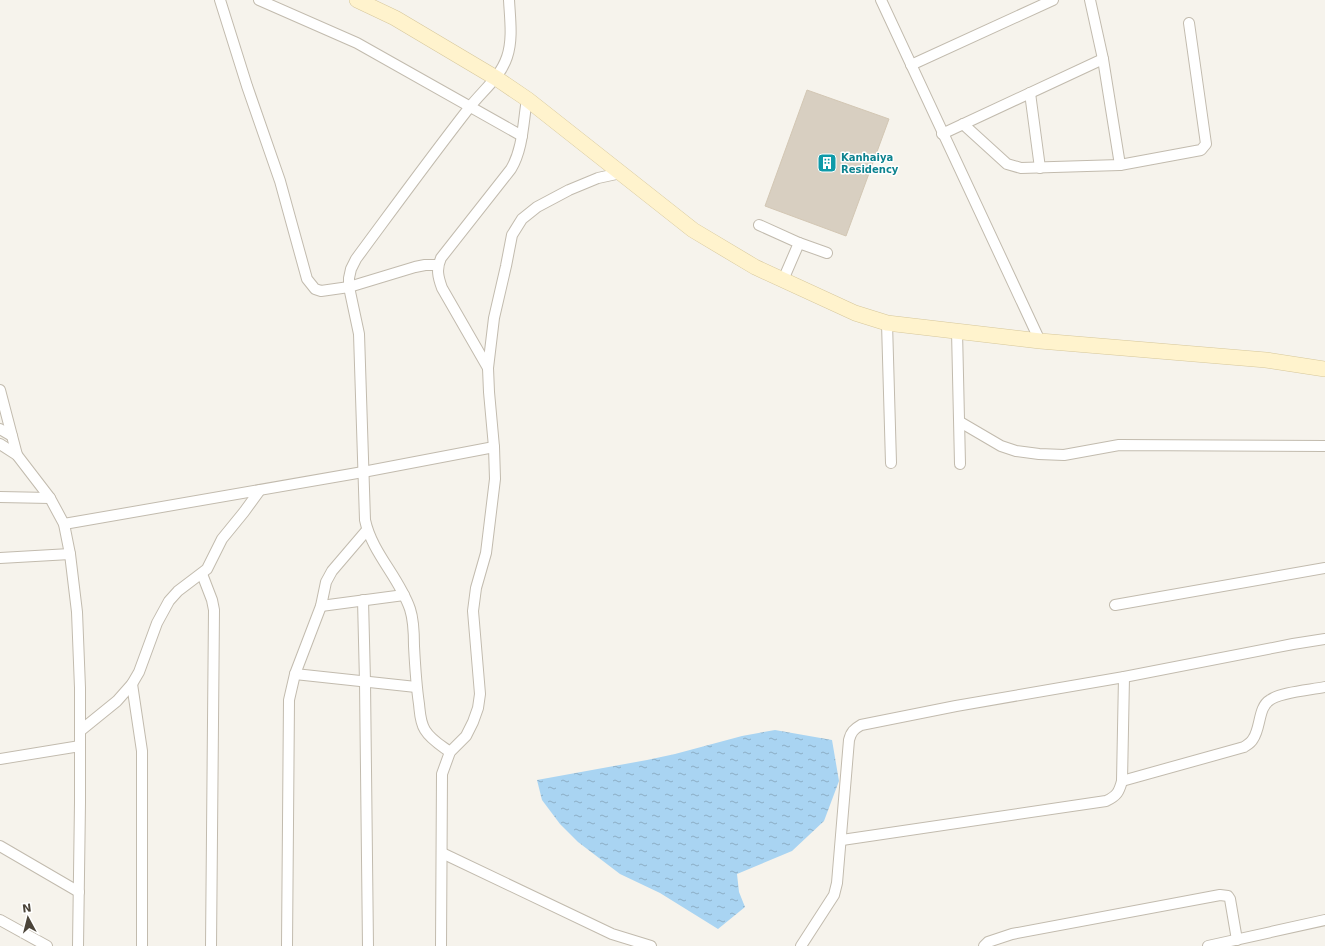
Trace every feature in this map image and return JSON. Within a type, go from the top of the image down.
[{"type":"street","points":[[220,0],[247,86],[280,181],[307,279],[315,289],[321,291],[349,287],[415,267],[438,265]]},
{"type":"street","points":[[259,0],[357,43],[522,136]]},
{"type":"street","points":[[357,0],[395,18],[496,78],[527,99],[693,230],[755,267],[855,313],[887,323],[1040,340],[1266,360],[1325,369]]},
{"type":"street","points":[[450,752],[430,737],[421,721],[416,687],[413,626],[410,611],[404,595],[372,542],[367,530],[365,520],[363,472],[359,334],[349,287],[349,278],[351,269],[356,259],[470,106],[496,78],[503,67],[510,47],[511,35],[509,0]]},
{"type":"street","points":[[881,0],[942,134],[1040,340]]},
{"type":"street","points":[[911,65],[1053,0]]},
{"type":"street","points":[[1090,0],[1103,59],[1120,165]]},
{"type":"street","points":[[963,124],[1007,164],[1021,168],[1120,165],[1197,152],[1204,148],[1206,144],[1190,23]]},
{"type":"street","points":[[942,134],[1103,59]]},
{"type":"street","points":[[1030,93],[1040,168]]},
{"type":"street","points":[[488,368],[442,288],[438,278],[438,265],[441,258],[511,169],[516,160],[522,136],[527,99]]},
{"type":"street","points":[[441,946],[442,774],[450,752],[466,736],[478,708],[480,694],[473,611],[476,588],[486,553],[495,479],[488,368],[494,318],[512,235],[522,219],[537,207],[569,190],[598,178],[621,173]]},
{"type":"street","points":[[760,225],[827,253]]},
{"type":"street","points":[[783,280],[799,242]]},
{"type":"street","points":[[887,323],[892,463]]},
{"type":"street","points":[[957,331],[960,464]]},
{"type":"street","points":[[0,390],[17,455]]},
{"type":"street","points":[[960,422],[1001,446],[1016,451],[1039,454],[1064,455],[1119,445],[1325,446]]},
{"type":"street","points":[[0,429],[12,436]]},
{"type":"street","points":[[0,444],[17,455],[50,498],[64,524],[70,554],[78,612],[80,732],[78,946]]},
{"type":"street","points":[[64,524],[363,472],[494,447]]},
{"type":"street","points":[[80,732],[117,701],[132,684],[139,672],[157,623],[169,601],[178,591],[207,569],[222,539],[260,490]]},
{"type":"street","points":[[0,497],[50,498]]},
{"type":"street","points":[[287,946],[289,700],[295,674],[321,606],[326,582],[332,571],[367,530]]},
{"type":"street","points":[[0,558],[70,554]]},
{"type":"street","points":[[1116,605],[1325,568]]},
{"type":"street","points":[[202,574],[212,600],[214,610],[211,946]]},
{"type":"street","points":[[321,606],[404,595]]},
{"type":"street","points":[[363,600],[368,946]]},
{"type":"street","points":[[801,946],[834,895],[837,883],[842,840],[848,740],[854,729],[861,725],[956,706],[1124,677],[1325,639]]},
{"type":"street","points":[[295,674],[416,687]]},
{"type":"street","points":[[842,840],[1106,801],[1114,797],[1119,791],[1122,781],[1124,677]]},
{"type":"street","points":[[132,684],[142,751],[142,946]]},
{"type":"street","points":[[1122,781],[1244,747],[1252,741],[1257,732],[1264,705],[1269,700],[1280,695],[1325,687]]},
{"type":"street","points":[[1,756],[80,746]]},
{"type":"street","points":[[0,846],[79,892]]},
{"type":"street","points":[[442,853],[612,934],[651,946]]},
{"type":"street","points":[[984,946],[988,942],[1012,934],[1220,895],[1228,896],[1230,899],[1237,940]]},
{"type":"street","points":[[0,920],[47,946]]},
{"type":"street","points":[[1208,946],[1325,920]]},
{"type":"water","points":[[775,730],[832,740],[839,781],[824,821],[792,851],[737,874],[739,892],[745,907],[718,929],[660,893],[620,874],[578,842],[560,824],[542,800],[537,780],[647,760],[742,736]]},
{"type":"building","name":"Kanhaiya Residency","points":[[807,90],[889,119],[846,236],[765,206]]},
{"type":"place","name":"Kanhaiya Residency","points":[[827,163]]}]
